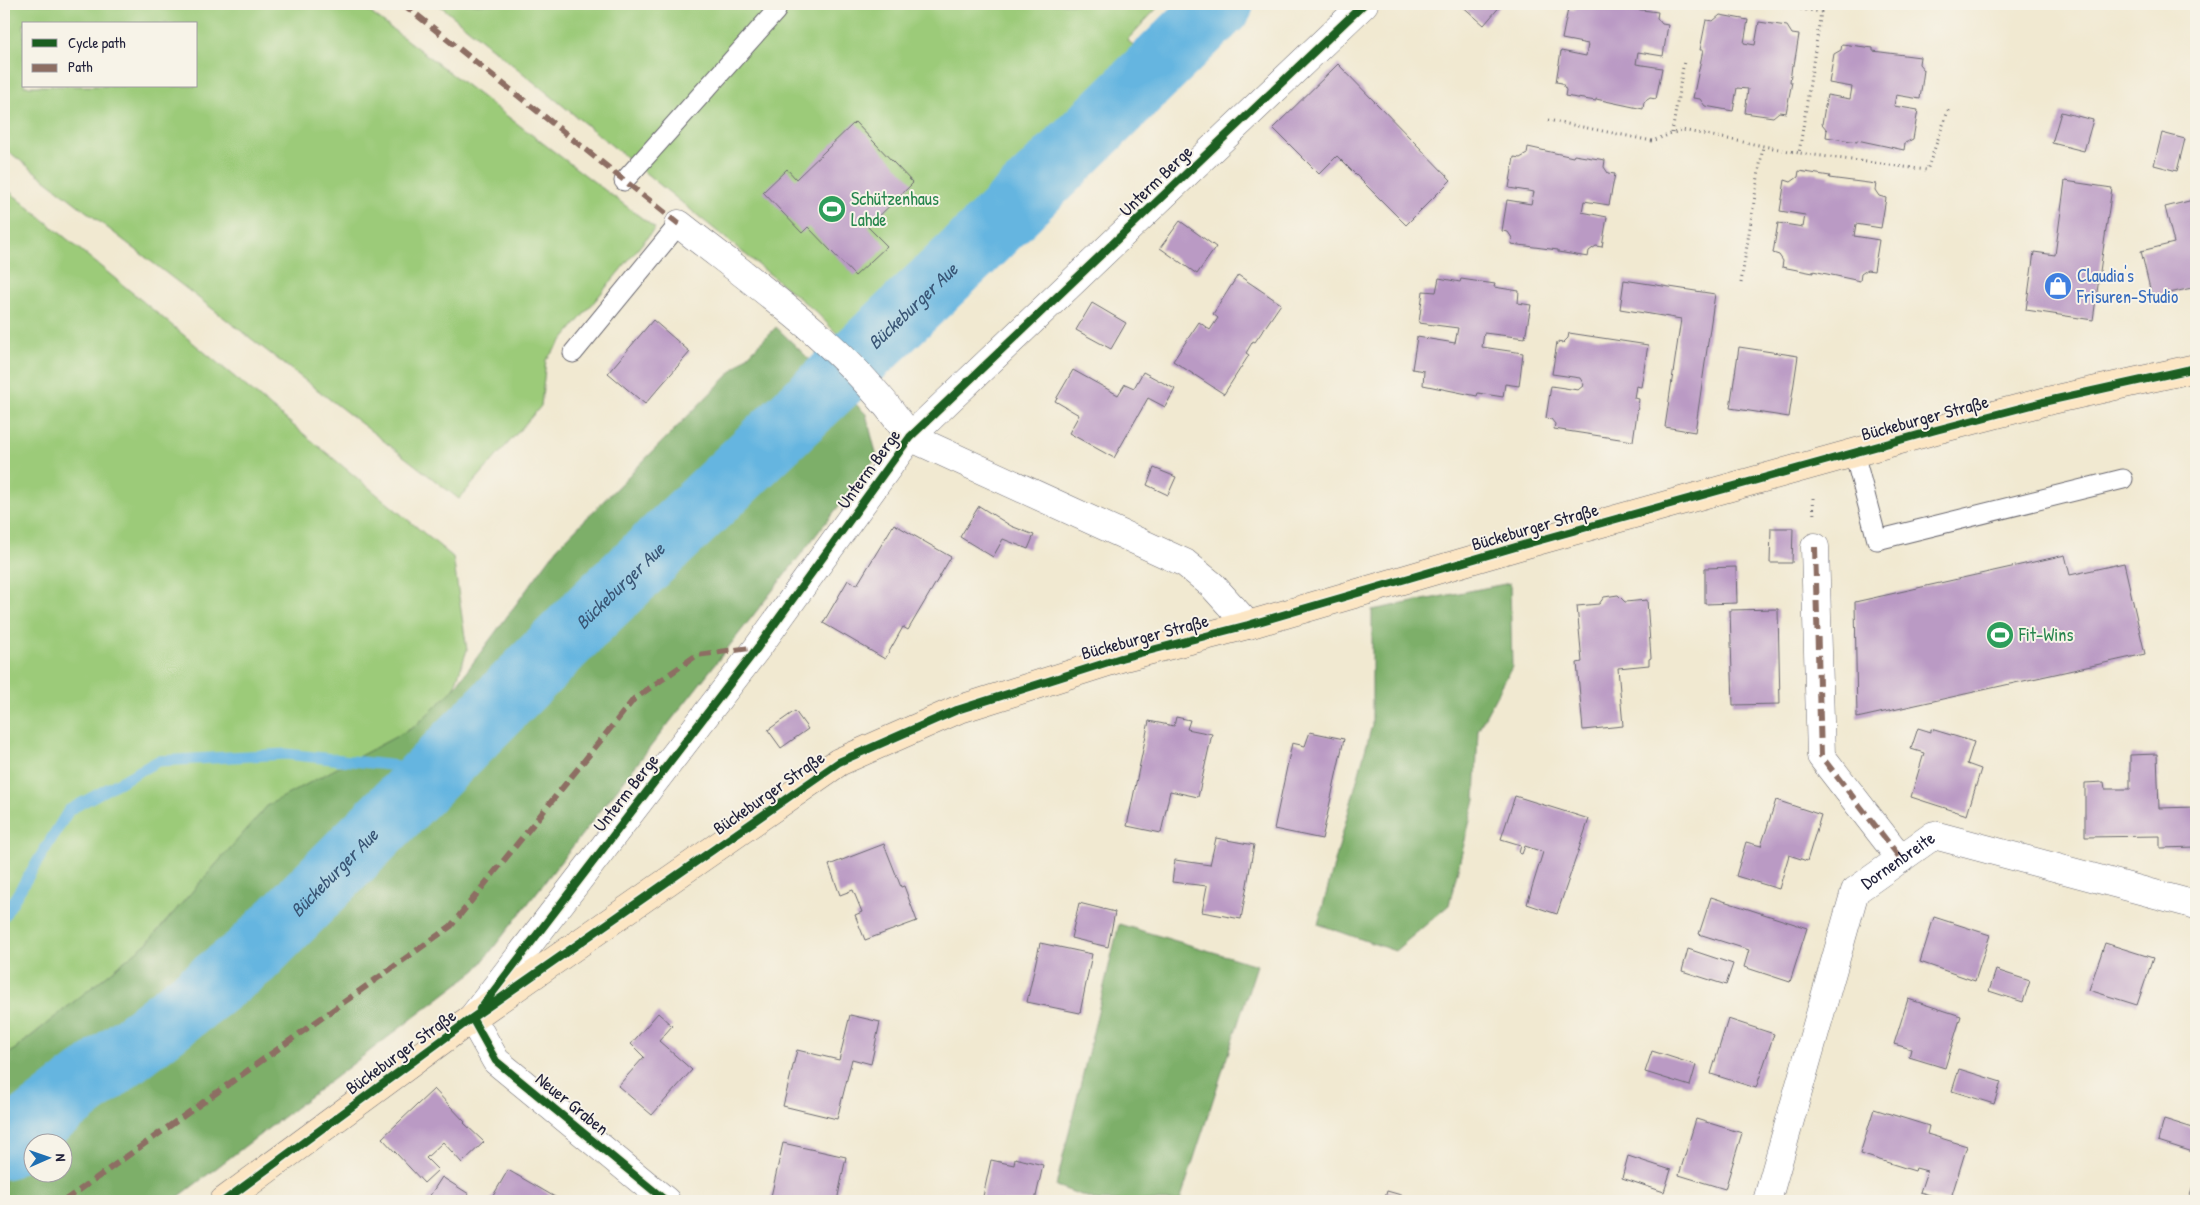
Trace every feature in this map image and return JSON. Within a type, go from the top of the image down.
[{"type":"street","name":"Unterm Berge","points":[[472,1018],[758,647],[910,437],[1364,4]]},
{"type":"street","points":[[679,224],[817,333],[891,409],[910,437]]},
{"type":"street","name":"Bückeburger Straße","points":[[224,1201],[472,1018],[839,762],[956,710],[1121,658],[1248,625],[1854,453],[2043,402],[2196,368]]},
{"type":"street","name":"Unterm Berge","points":[[910,437],[1185,562],[1212,585],[1248,625]]},
{"type":"street","points":[[1815,547],[1821,756],[1901,859]]},
{"type":"street","name":"Dornenbreite","points":[[1767,1201],[1855,891],[1934,835],[2196,905]]},
{"type":"street","name":"Neuer Graben","points":[[472,1018],[496,1061],[666,1201]]},
{"type":"lane","points":[[624,180],[776,11]]},
{"type":"lane","points":[[573,353],[679,224]]},
{"type":"lane","points":[[1854,453],[1877,540],[2123,480]]},
{"type":"path","points":[[1766,4],[1822,12],[1799,153]]},
{"type":"path","points":[[1672,133],[1684,60]]},
{"type":"path","points":[[1548,120],[1652,141],[1682,130],[1799,153],[1926,170],[1949,108]]},
{"type":"path","points":[[1741,283],[1763,146]]},
{"type":"path","points":[[1812,465],[1815,547]]},
{"type":"green space","points":[[4,4],[359,4],[655,228],[546,360],[541,406],[459,499],[4,148]]},
{"type":"green space","points":[[438,4],[1161,4],[1127,40],[1158,65],[857,354],[815,311]]},
{"type":"green space","points":[[4,187],[453,557],[467,650],[453,691],[414,727],[266,808],[147,943],[4,1058]]},
{"type":"green space","points":[[776,327],[866,414],[877,457],[476,970],[173,1201],[4,1201],[4,1058],[147,943],[268,805],[414,727],[453,690],[558,547]]},
{"type":"green space","points":[[1510,583],[1512,667],[1478,730],[1475,800],[1449,905],[1395,951],[1318,924],[1372,725],[1372,610]]},
{"type":"green space","points":[[1119,924],[1257,965],[1180,1201],[1098,1201],[1056,1186]]},
{"type":"building","points":[[1460,4],[1502,4],[1484,25]]},
{"type":"building","points":[[1580,4],[1611,4],[1611,6],[1658,12],[1657,18],[1662,24],[1668,25],[1663,56],[1638,52],[1636,64],[1662,68],[1656,99],[1650,98],[1644,102],[1643,109],[1596,99],[1596,101],[1565,96],[1566,90],[1562,83],[1556,82],[1561,51],[1586,56],[1588,44],[1562,39],[1568,9],[1574,10]]},
{"type":"building","points":[[1720,15],[1748,20],[1744,43],[1755,45],[1759,22],[1787,26],[1792,34],[1799,35],[1794,65],[1792,65],[1790,82],[1792,82],[1786,113],[1779,112],[1773,117],[1745,113],[1748,89],[1737,88],[1733,111],[1705,106],[1700,99],[1693,98],[1703,50],[1700,50],[1706,20],[1713,21]]},
{"type":"building","points":[[1842,44],[1873,48],[1873,51],[1920,57],[1919,64],[1924,70],[1920,99],[1896,95],[1894,106],[1918,110],[1913,139],[1905,143],[1904,150],[1857,140],[1857,142],[1826,137],[1827,130],[1822,124],[1827,95],[1850,99],[1852,87],[1829,83],[1834,54],[1841,50]]},
{"type":"building","points":[[1338,64],[1451,180],[1406,225],[1337,156],[1319,174],[1273,128]]},
{"type":"building","points":[[2061,112],[2093,120],[2084,151],[2052,143]]},
{"type":"building","name":"Schützenhaus Lahde","points":[[855,122],[913,183],[868,227],[887,246],[855,276],[808,227],[802,233],[763,192],[787,169],[796,179]]},
{"type":"building","points":[[2162,133],[2185,139],[2177,171],[2154,165]]},
{"type":"building","points":[[1528,147],[1573,157],[1574,155],[1605,160],[1604,167],[1608,173],[1615,174],[1609,205],[1584,201],[1582,212],[1607,217],[1602,247],[1596,246],[1589,251],[1588,257],[1558,252],[1558,250],[1511,244],[1512,238],[1508,232],[1502,231],[1507,200],[1531,204],[1534,192],[1509,188],[1514,157],[1520,158],[1527,154]]},
{"type":"building","points":[[1799,171],[1830,176],[1829,178],[1876,184],[1875,190],[1879,196],[1886,198],[1881,228],[1856,224],[1854,236],[1879,240],[1874,271],[1867,270],[1861,274],[1860,281],[1813,271],[1813,273],[1782,267],[1783,261],[1779,255],[1773,253],[1778,223],[1803,227],[1805,215],[1780,211],[1785,180],[1791,182],[1798,177]]},
{"type":"building","points":[[2065,181],[2112,188],[2093,320],[2026,310],[2034,252],[2055,255]]},
{"type":"building","points":[[2193,200],[2196,216],[2196,287],[2152,297],[2141,251],[2174,243],[2165,207]]},
{"type":"building","points":[[1180,221],[1216,247],[1197,274],[1160,248]]},
{"type":"building","points":[[1238,275],[1281,304],[1255,342],[1253,341],[1246,353],[1249,355],[1224,394],[1173,361],[1199,322],[1210,330],[1218,318],[1213,314]]},
{"type":"building","points":[[1439,278],[1460,282],[1461,279],[1495,284],[1494,287],[1519,291],[1518,303],[1531,305],[1525,338],[1484,333],[1482,347],[1523,353],[1519,386],[1505,384],[1503,397],[1478,393],[1477,396],[1423,385],[1424,371],[1412,369],[1417,337],[1455,343],[1458,328],[1419,323],[1423,291],[1436,292]]},
{"type":"building","points":[[1624,280],[1715,294],[1695,432],[1665,427],[1681,319],[1620,309]]},
{"type":"building","points":[[1092,303],[1126,323],[1111,349],[1076,330]]},
{"type":"building","points":[[653,320],[690,352],[645,404],[608,373]]},
{"type":"building","points":[[1569,333],[1648,345],[1641,387],[1636,386],[1634,398],[1639,399],[1633,441],[1554,429],[1555,424],[1551,419],[1546,418],[1551,386],[1578,390],[1584,385],[1580,378],[1552,374],[1557,342],[1563,343],[1568,338]]},
{"type":"building","points":[[1739,347],[1798,356],[1789,417],[1730,408]]},
{"type":"building","points":[[1073,370],[1118,395],[1125,384],[1134,388],[1143,372],[1175,389],[1165,407],[1148,398],[1114,458],[1069,433],[1079,415],[1055,401]]},
{"type":"building","points":[[1154,468],[1176,477],[1168,495],[1147,485]]},
{"type":"building","points":[[979,506],[1011,526],[1034,535],[1028,549],[1003,539],[993,557],[960,537]]},
{"type":"building","points":[[894,524],[951,557],[908,630],[903,627],[885,659],[823,623],[848,580],[857,585]]},
{"type":"building","points":[[1771,528],[1793,528],[1792,563],[1770,563]]},
{"type":"building","points":[[2065,555],[2070,575],[2124,563],[2145,654],[1857,718],[1855,602]]},
{"type":"building","points":[[1736,567],[1737,603],[1705,604],[1705,568]]},
{"type":"building","points":[[1618,595],[1625,602],[1647,600],[1651,658],[1649,659],[1649,665],[1618,668],[1623,726],[1583,730],[1577,663],[1582,662],[1577,606],[1599,604],[1604,597]]},
{"type":"building","points":[[1778,609],[1780,704],[1733,705],[1730,610]]},
{"type":"building","points":[[795,711],[808,729],[781,748],[768,730]]},
{"type":"building","points":[[1176,717],[1190,720],[1187,729],[1212,734],[1198,797],[1170,791],[1161,833],[1127,826],[1149,721],[1174,726]]},
{"type":"building","points":[[1918,728],[1931,732],[1931,729],[1974,742],[1967,764],[1981,769],[1967,815],[1911,797],[1924,753],[1911,749]]},
{"type":"building","points":[[1310,732],[1344,739],[1322,839],[1274,829],[1292,743],[1305,746]]},
{"type":"building","points":[[2157,754],[2159,808],[2196,807],[2196,847],[2160,848],[2160,836],[2085,837],[2085,783],[2104,782],[2105,789],[2130,789],[2130,755]]},
{"type":"building","points":[[1515,796],[1589,819],[1557,914],[1527,904],[1543,852],[1525,846],[1522,854],[1519,853],[1521,845],[1501,839]]},
{"type":"building","points":[[1776,800],[1821,815],[1807,861],[1789,855],[1779,889],[1736,876],[1746,842],[1761,846]]},
{"type":"building","points":[[1216,838],[1254,845],[1241,919],[1202,912],[1207,886],[1172,882],[1175,860],[1210,865]]},
{"type":"building","points":[[884,844],[901,887],[904,886],[917,921],[865,940],[855,915],[862,912],[853,890],[840,895],[829,865]]},
{"type":"building","points":[[1711,897],[1807,928],[1790,982],[1744,967],[1749,950],[1699,934]]},
{"type":"building","points":[[1079,903],[1115,912],[1108,947],[1071,938]]},
{"type":"building","points":[[1934,917],[1990,935],[1975,981],[1920,962]]},
{"type":"building","points":[[1040,943],[1092,954],[1080,1013],[1027,1002]]},
{"type":"building","points":[[2105,943],[2153,958],[2137,1005],[2089,990]]},
{"type":"building","points":[[1688,949],[1733,964],[1726,985],[1682,971]]},
{"type":"building","points":[[1996,970],[2030,981],[2023,1002],[1989,991]]},
{"type":"building","points":[[1908,999],[1961,1016],[1945,1068],[1909,1057],[1911,1049],[1894,1044]]},
{"type":"building","points":[[658,1013],[672,1026],[659,1041],[692,1070],[652,1115],[618,1086],[644,1057],[631,1044]]},
{"type":"building","points":[[850,1015],[880,1022],[871,1064],[852,1059],[837,1119],[783,1106],[797,1050],[839,1060]]},
{"type":"building","points":[[1728,1019],[1774,1034],[1756,1088],[1711,1074]]},
{"type":"building","points":[[1652,1051],[1696,1065],[1690,1086],[1645,1072]]},
{"type":"building","points":[[1959,1069],[2001,1082],[1994,1104],[1952,1091]]},
{"type":"building","points":[[434,1089],[464,1123],[484,1142],[462,1163],[443,1142],[426,1158],[438,1170],[424,1183],[382,1138]]},
{"type":"building","points":[[1874,1109],[1929,1126],[1927,1134],[1967,1146],[1950,1201],[1920,1192],[1927,1171],[1916,1168],[1915,1171],[1860,1154]]},
{"type":"building","points":[[1696,1119],[1742,1133],[1725,1189],[1679,1175]]},
{"type":"building","points":[[2164,1119],[2196,1129],[2196,1153],[2158,1141]]},
{"type":"building","points":[[783,1143],[846,1157],[837,1201],[770,1201]]},
{"type":"building","points":[[1628,1156],[1671,1170],[1664,1192],[1622,1178]]},
{"type":"building","points":[[1015,1158],[1043,1165],[1035,1201],[982,1201],[991,1160],[1014,1165]]},
{"type":"building","points":[[508,1170],[562,1201],[490,1201]]},
{"type":"building","points":[[442,1177],[469,1194],[464,1201],[427,1200]]},
{"type":"building","points":[[2194,1182],[2196,1183],[2196,1201],[2188,1201]]},
{"type":"building","points":[[1387,1191],[1422,1201],[1384,1201]]},
{"type":"waterway","name":"Bückeburger Aue","points":[[4,1147],[251,956],[597,607],[971,250],[1221,4]]},
{"type":"waterway","points":[[4,916],[69,810],[158,761],[286,754],[435,770]]},
{"type":"marked path","points":[[403,4],[679,224]]},
{"type":"marked path","points":[[1815,547],[1821,756],[1901,859]]},
{"type":"marked path","points":[[64,1201],[451,926],[634,699],[697,655],[758,647]]},
{"type":"cycle path","points":[[480,1009],[758,647],[910,437],[1364,4]]},
{"type":"cycle path","points":[[224,1201],[472,1018],[839,762],[957,710],[1121,658],[1248,625],[1519,546],[1936,430],[2043,402],[2196,368]]},
{"type":"cycle path","points":[[472,1018],[496,1061],[666,1201]]},
{"type":"place","name":"Schützenhaus Lahde","points":[[832,209]]},
{"type":"place","name":"Claudia's Frisuren-Studio","points":[[2058,286]]},
{"type":"place","name":"Fit-Wins","points":[[2000,635]]}]
